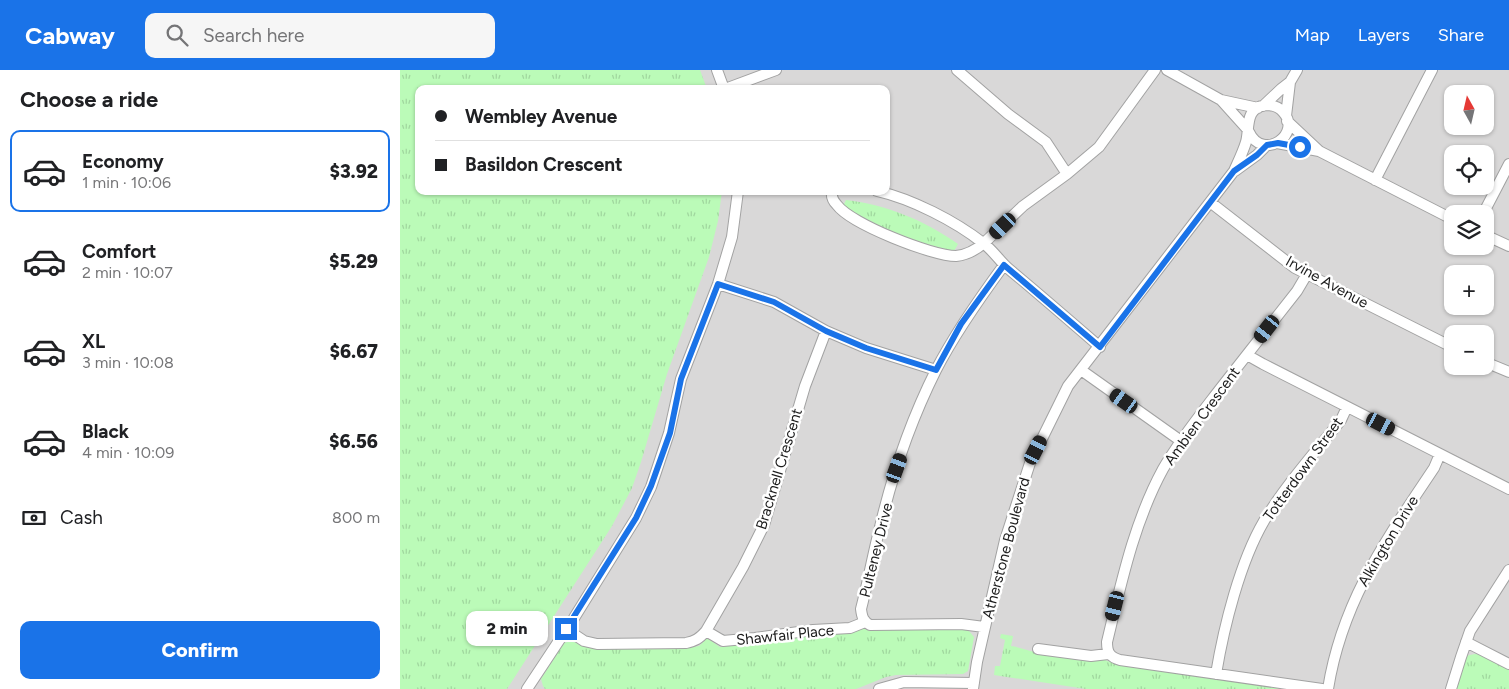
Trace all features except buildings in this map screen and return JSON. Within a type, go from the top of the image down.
[{"type":"street","points":[[717,70],[723,85]]},
{"type":"street","points":[[736,85],[776,70]]},
{"type":"street","points":[[957,70],[1008,114],[1046,142],[1067,174]]},
{"type":"street","points":[[831,195],[838,207],[886,236],[944,254],[957,256],[978,248],[1023,206],[1067,174],[1099,147],[1155,70]]},
{"type":"street","points":[[1167,70],[1221,100],[1257,142],[1318,151],[1444,216]]},
{"type":"street","points":[[1249,131],[1249,119],[1254,111],[1290,82],[1297,70]]},
{"type":"street","points":[[1375,180],[1432,70]]},
{"type":"street","points":[[1272,144],[1285,136],[1287,131],[1290,82]]},
{"type":"street","points":[[1221,100],[1278,108],[1318,151]]},
{"type":"street","name":"Atherstone Boulevard","points":[[974,686],[984,627],[1005,540],[1030,463],[1068,386],[1234,171],[1245,146],[1249,131]]},
{"type":"street","name":"Atherstone Boulevard","points":[[1234,171],[1272,144]]},
{"type":"street","points":[[1488,205],[1509,164]]},
{"type":"street","points":[[530,688],[636,518],[651,486],[670,433],[681,379],[718,284],[732,237],[737,195]]},
{"type":"street","points":[[890,195],[929,210],[984,243],[1004,265],[1100,347]]},
{"type":"street","name":"Irvine Avenue","points":[[1210,202],[1289,264],[1444,343]]},
{"type":"street","points":[[1494,239],[1509,246]]},
{"type":"street","name":"Pulteney Drive","points":[[865,622],[861,609],[880,526],[897,468],[919,407],[936,370],[961,324],[1004,265]]},
{"type":"street","name":"Ambien Crescent","points":[[1108,654],[1107,642],[1124,573],[1139,525],[1163,470],[1181,441],[1297,291],[1307,274]]},
{"type":"street","points":[[718,284],[774,302],[826,331],[866,348],[936,370]]},
{"type":"street","name":"Bracknell Crescent","points":[[566,629],[584,641],[597,644],[686,643],[696,641],[706,631],[743,568],[764,525],[805,386],[826,331]]},
{"type":"street","points":[[1247,354],[1263,364],[1509,489]]},
{"type":"street","points":[[1494,366],[1509,372]]},
{"type":"street","points":[[1080,370],[1181,441]]},
{"type":"street","name":"Totterdown Street","points":[[1216,674],[1225,631],[1238,586],[1257,533],[1272,508],[1341,420],[1347,407]]},
{"type":"street","name":"Alkington Drive","points":[[1328,689],[1330,673],[1340,636],[1362,582],[1382,545],[1434,468],[1440,454]]},
{"type":"street","points":[[1451,689],[1470,631],[1509,570]]},
{"type":"street","points":[[865,622],[870,626],[961,624],[984,627]]},
{"type":"street","name":"Shawfair Place","points":[[706,631],[723,641],[813,630],[850,628],[865,622]]},
{"type":"street","points":[[1466,642],[1509,664]]},
{"type":"street","points":[[1038,649],[1091,656],[1108,654],[1120,660],[1322,689]]},
{"type":"street","points":[[878,689],[904,682],[974,686]]},
{"type":"shaded area","points":[[400,70],[1509,70],[1509,689],[400,689]]},
{"type":"green space","points":[[400,70],[700,70],[706,85],[415,85],[415,195],[721,195],[718,221],[709,257],[667,374],[632,488],[612,526],[507,689],[400,689]]},
{"type":"green space","points":[[846,200],[861,202],[905,215],[945,235],[958,244],[954,251],[897,233],[843,206]]},
{"type":"green space","points":[[860,628],[869,630],[961,628],[969,631],[974,637],[968,671],[963,674],[896,675],[856,689],[545,689],[541,679],[564,643],[567,642],[575,642],[586,647],[692,647],[699,646],[707,638],[720,647],[810,635],[855,632]]},
{"type":"green space","points":[[1001,634],[1013,636],[1011,646],[1041,653],[1103,658],[1107,661],[1303,689],[1086,689],[994,675],[995,666],[1000,666],[1005,640],[1000,638]]},
{"type":"green space","points":[[1481,655],[1509,669],[1509,689],[1455,689],[1465,656]]},
{"type":"route","points":[[566,629],[636,518],[651,486],[670,433],[681,379],[718,284],[774,302],[826,331],[866,348],[936,370],[961,324],[1004,265],[1100,347],[1234,171],[1257,155],[1267,145],[1278,143],[1300,147]]}]
